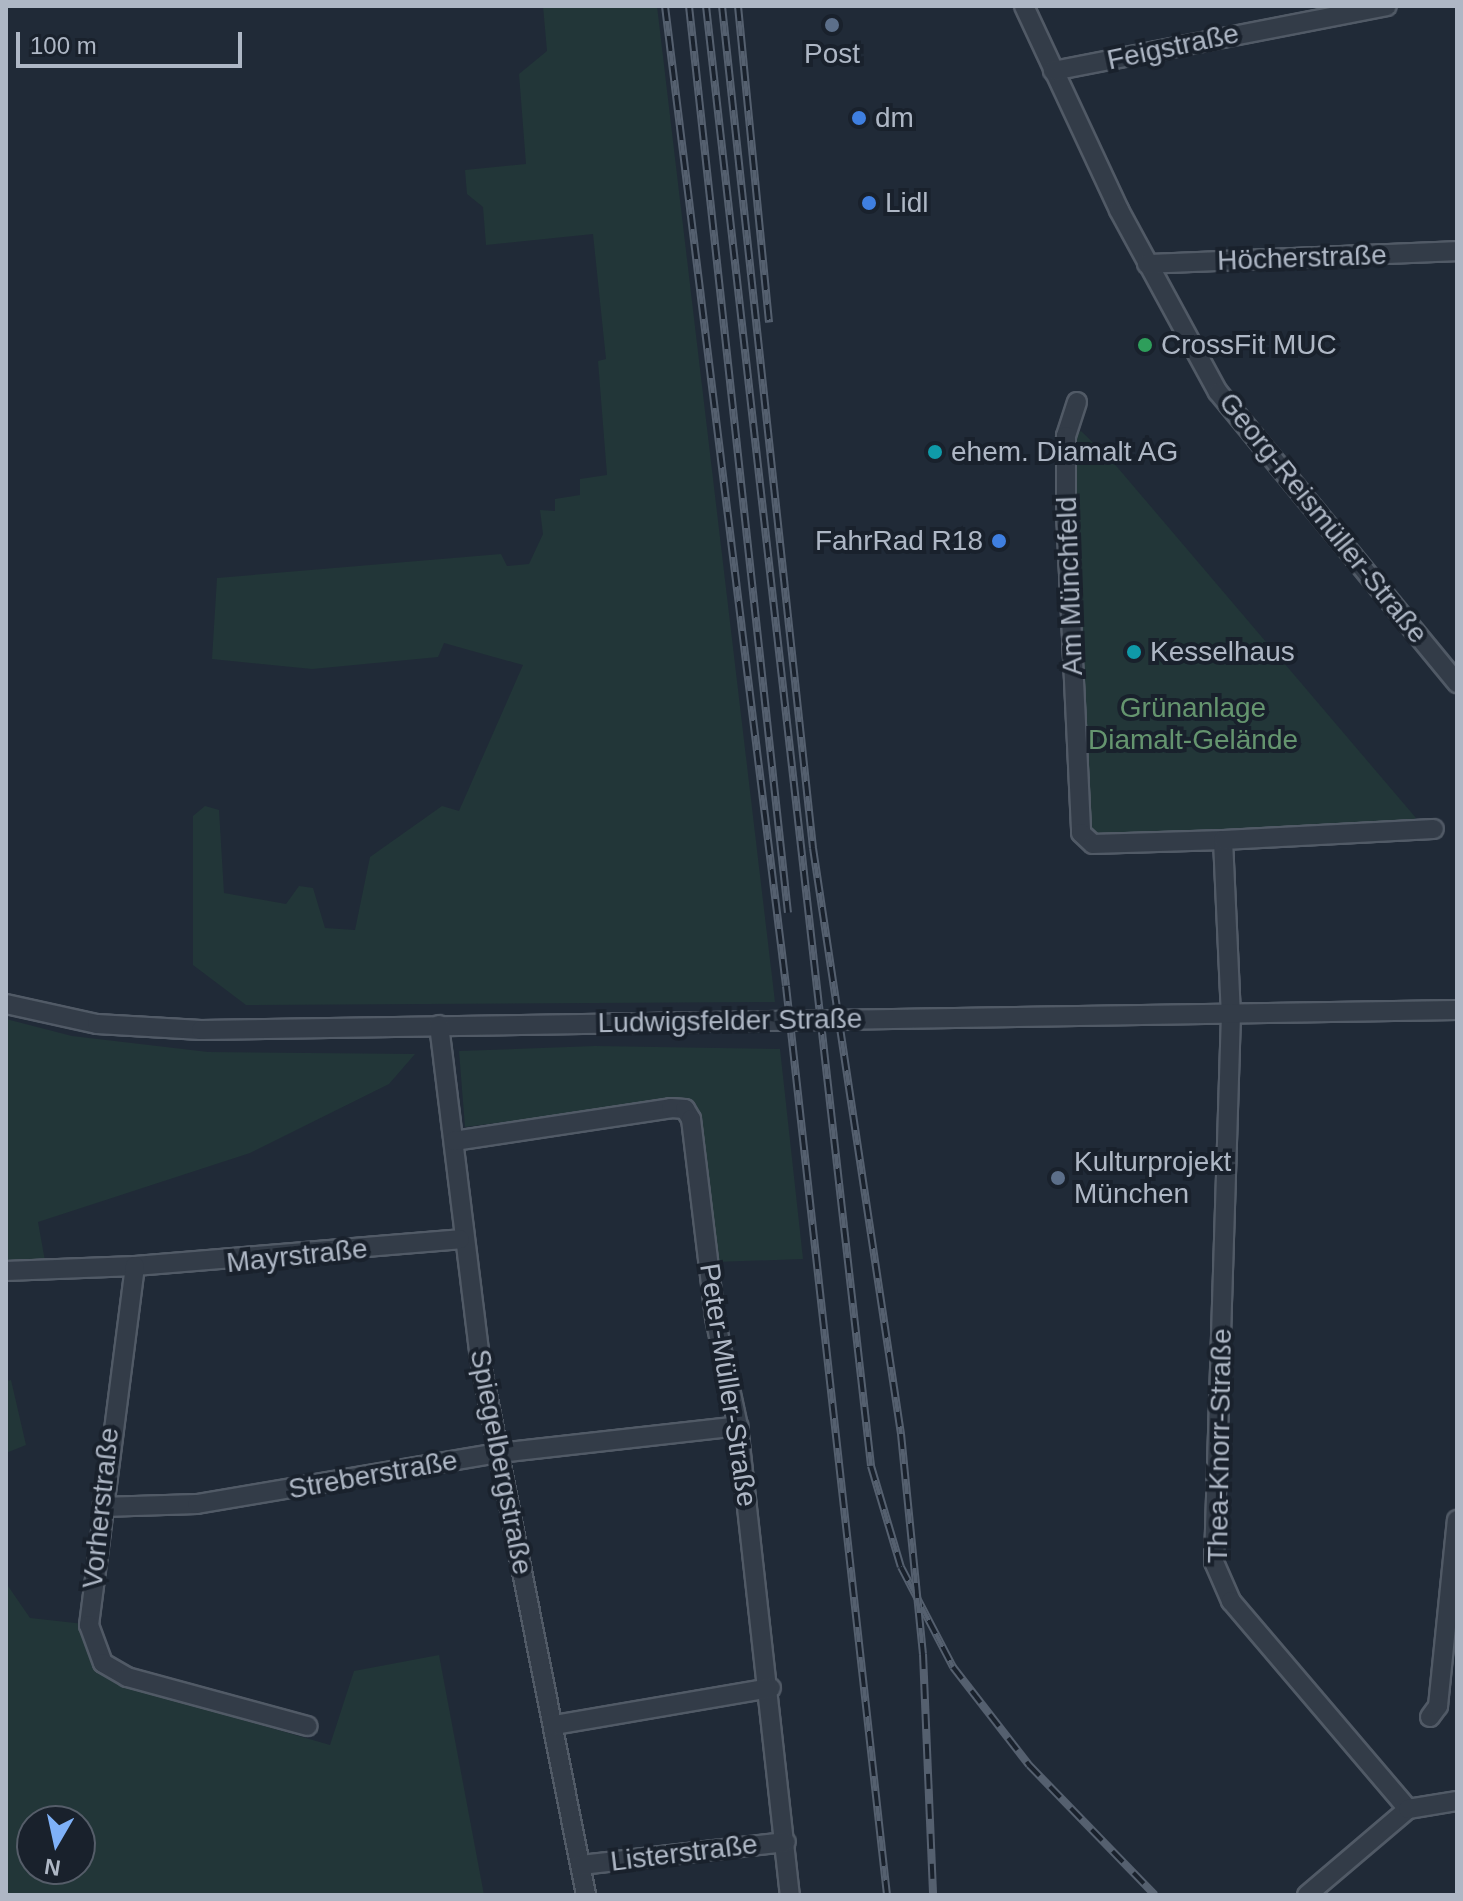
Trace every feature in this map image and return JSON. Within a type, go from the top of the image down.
[{"type":"street","name":"Georg-Reismüller-Straße","points":[[1024,6],[1147,264],[1244,428],[1457,683]]},
{"type":"street","name":"Feigstraße","points":[[1053,71],[1387,6]]},
{"type":"street","name":"Höcherstraße","points":[[1147,264],[1457,251]]},
{"type":"street","name":"Am Münchfeld","points":[[1077,402],[1066,436],[1066,511],[1081,833],[1093,844],[1434,829]]},
{"type":"street","points":[[1223,840],[1231,1014]]},
{"type":"street","name":"Ludwigsfelder Straße","points":[[6,1004],[132,1027],[1457,1010]]},
{"type":"street","name":"Thea-Knorr-Straße","points":[[1231,1014],[1214,1562],[1231,1601],[1396,1786],[1408,1809]]},
{"type":"street","name":"Spiegelbergstraße","points":[[439,1025],[454,1141],[460,1239],[586,1895]]},
{"type":"street","name":"Peter-Müller-Straße","points":[[454,1141],[685,1109],[738,1426],[771,1688],[790,1895]]},
{"type":"street","name":"Mayrstraße","points":[[135,1266],[460,1239]]},
{"type":"street","points":[[6,1271],[135,1266]]},
{"type":"street","name":"Vorherstraße","points":[[135,1266],[89,1625],[103,1663],[127,1677],[307,1726]]},
{"type":"street","name":"Streberstraße","points":[[102,1507],[197,1504],[499,1453],[738,1426]]},
{"type":"street","points":[[1430,1717],[1438,1706],[1457,1520]]},
{"type":"street","points":[[554,1725],[771,1688]]},
{"type":"street","points":[[1307,1895],[1408,1809],[1457,1801]]},
{"type":"street","name":"Listerstraße","points":[[581,1865],[786,1842]]},
{"type":"green space","points":[[543,6],[657,6],[775,1002],[246,1005],[193,965],[193,816],[205,806],[219,810],[224,893],[286,904],[299,886],[313,888],[325,928],[355,930],[370,857],[442,806],[459,811],[523,665],[444,643],[438,657],[312,669],[212,659],[217,578],[501,554],[507,566],[529,564],[543,534],[540,510],[555,511],[555,499],[580,495],[580,479],[607,475],[598,361],[606,359],[593,234],[486,245],[483,207],[467,194],[465,170],[526,164],[519,74],[547,51]]},
{"type":"green space","name":"Grünanlage Diamalt-Gelände","points":[[1081,431],[1112,461],[1416,818],[1400,825],[1097,837],[1087,828],[1073,439]]},
{"type":"green space","points":[[6,1019],[72,1036],[208,1052],[415,1054],[389,1084],[250,1153],[38,1222],[45,1261],[6,1266]]},
{"type":"green space","points":[[595,1046],[780,1049],[803,1259],[714,1262],[679,1100],[465,1127],[459,1051]]},
{"type":"green space","points":[[11,1380],[26,1445],[6,1453],[6,1381]]},
{"type":"green space","points":[[6,1583],[30,1618],[84,1624],[92,1660],[129,1687],[330,1745],[354,1671],[439,1655],[484,1895],[6,1895]]},
{"type":"railway","points":[[665,6],[786,986],[887,1895]]},
{"type":"railway","points":[[689,6],[788,913]]},
{"type":"railway","points":[[706,6],[871,1466],[901,1567],[953,1667],[1029,1765],[1155,1895]]},
{"type":"railway","points":[[722,6],[813,848],[901,1434],[923,1654],[933,1895]]},
{"type":"railway","points":[[738,6],[769,322]]},
{"type":"place","name":"Post","points":[[832,25]]},
{"type":"place","name":"dm","points":[[859,118]]},
{"type":"place","name":"Lidl","points":[[869,203]]},
{"type":"place","name":"CrossFit MUC","points":[[1145,345]]},
{"type":"place","name":"ehem. Diamalt AG","points":[[935,452]]},
{"type":"place","name":"FahrRad R18","points":[[999,541]]},
{"type":"place","name":"Kesselhaus","points":[[1134,652]]},
{"type":"place","name":"Kulturprojekt München","points":[[1058,1178]]}]
